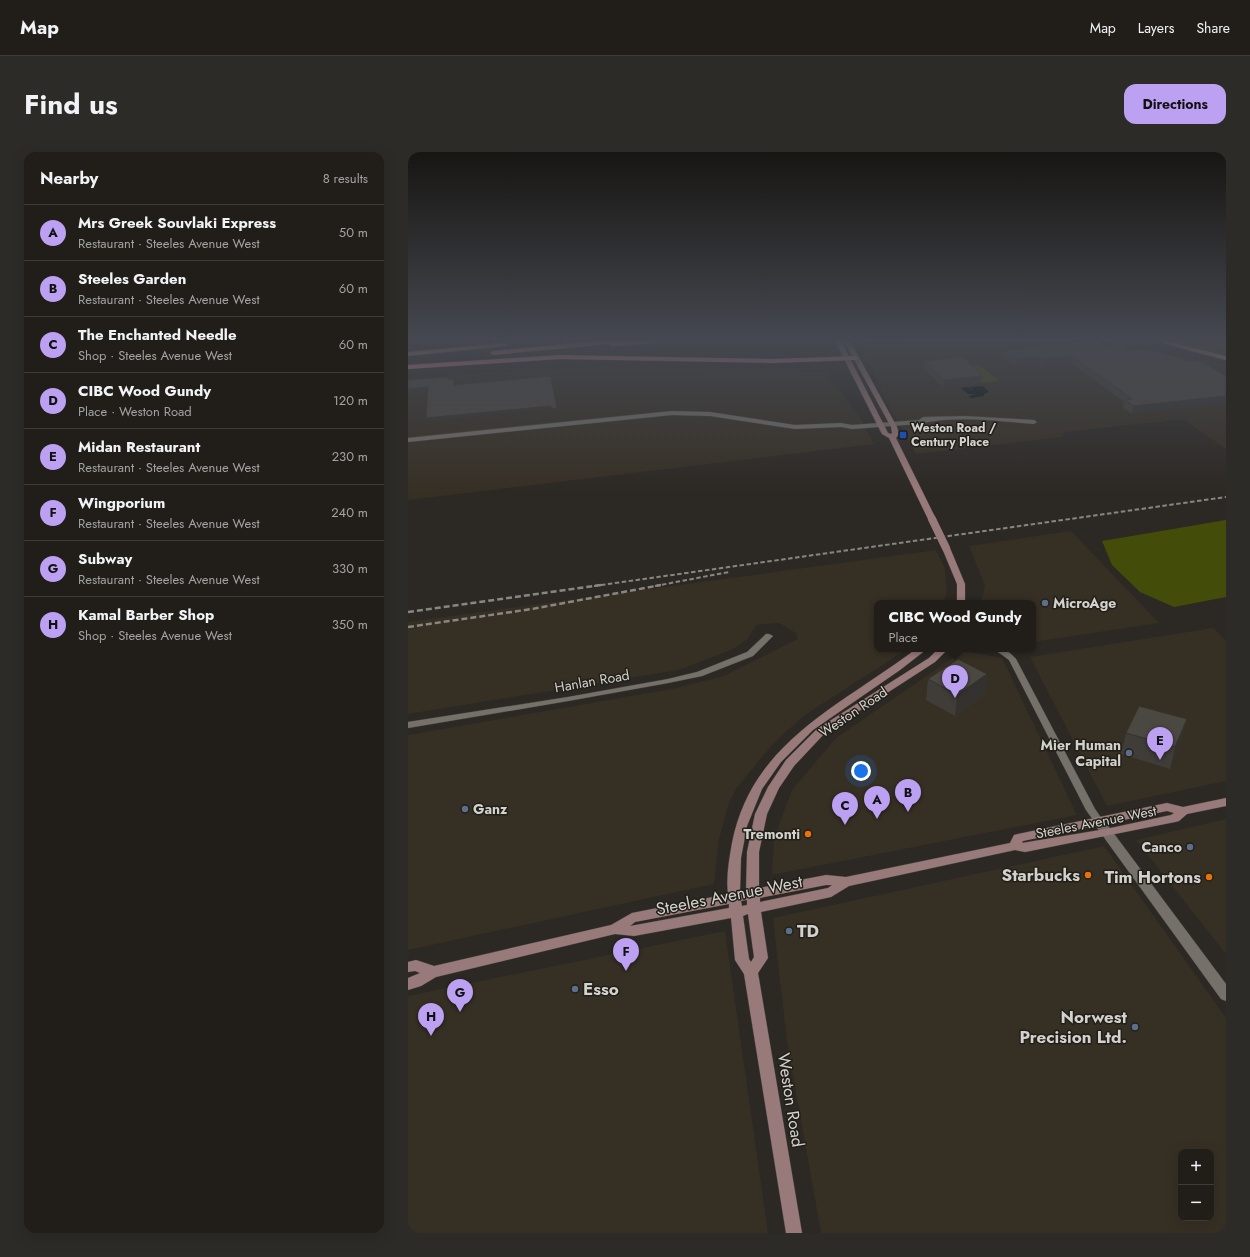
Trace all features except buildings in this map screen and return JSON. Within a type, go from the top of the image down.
[{"type":"main road","points":[[862,391],[880,422],[885,434],[892,437],[946,548],[961,584],[961,600]]},
{"type":"main road","points":[[874,391],[896,434],[892,437]]},
{"type":"main road","name":"Weston Road","points":[[794,1233],[751,972],[742,960],[734,885],[735,858],[741,826],[757,788],[777,759],[809,728],[918,652]]},
{"type":"main road","name":"Weston Road","points":[[751,972],[760,958],[754,909],[753,852],[761,814],[774,787],[790,763],[821,731],[932,660],[940,652]]},
{"type":"main road","name":"Steeles Avenue West","points":[[1015,846],[1018,838],[1167,807],[1184,811],[1226,802]]},
{"type":"main road","name":"Steeles Avenue West","points":[[615,929],[632,918],[826,880],[846,882],[1015,846],[1025,848],[1106,833],[1176,818],[1184,811]]},
{"type":"main road","name":"Steeles Avenue West","points":[[408,984],[416,982],[433,972],[615,929],[634,931],[754,909],[831,892],[846,882]]},
{"type":"main road","points":[[408,966],[416,965],[433,972]]},
{"type":"street","points":[[408,440],[672,412],[710,414],[782,426],[841,425],[852,427],[880,422],[919,422],[927,420],[965,418],[1034,422]]},
{"type":"street","name":"Hanlan Road","points":[[408,724],[568,699],[699,674],[750,654],[769,636]]},
{"type":"street","points":[[1003,652],[1012,659],[1091,810],[1106,833],[1226,995]]},
{"type":"shaded area","points":[[408,391],[840,391],[859,416],[874,444],[408,500]]},
{"type":"shaded area","points":[[882,391],[1225,391],[1226,449],[1183,419],[1064,432],[1062,437],[916,454]]},
{"type":"shaded area","points":[[965,391],[989,392],[984,394],[984,396],[971,398],[969,396],[976,394],[968,394]]},
{"type":"shaded area","points":[[1071,531],[1159,623],[1036,642],[1036,600],[982,600],[985,586],[969,546]]},
{"type":"shaded area","points":[[936,550],[945,569],[947,592],[944,600],[874,600],[874,652],[902,652],[805,715],[780,737],[766,752],[736,789],[729,803],[719,839],[714,884],[408,950],[408,735],[672,689],[724,676],[798,639],[796,633],[779,623],[756,625],[747,640],[731,650],[679,670],[408,714],[408,622]]},
{"type":"shaded area","points":[[1213,628],[1226,641],[1226,781],[1107,806],[1030,657]]},
{"type":"shaded area","points":[[962,652],[1002,658],[1077,815],[772,875],[774,838],[792,790],[836,738]]},
{"type":"shaded area","points":[[1226,819],[1226,954],[1136,840]]},
{"type":"shaded area","points":[[1104,846],[1226,1018],[1226,1233],[821,1233],[787,1042],[773,918]]},
{"type":"shaded area","points":[[725,931],[768,1233],[408,1233],[408,996]]},
{"type":"green space","points":[[1226,520],[1226,597],[1174,607],[1140,592],[1112,565],[1102,541]]},
{"type":"railway","points":[[594,586],[1226,497]]},
{"type":"railway","points":[[655,586],[729,572]]},
{"type":"railway","points":[[408,612],[601,585]]},
{"type":"railway","points":[[408,627],[532,609],[661,585]]},
{"type":"place","name":"Weston Road / Century Place","points":[[903,435]]},
{"type":"place","name":"MicroAge","points":[[1045,603]]},
{"type":"place","name":"CIBC Wood Gundy","points":[[955,698]]},
{"type":"place","name":"Mier Human Capital","points":[[1129,753]]},
{"type":"place","name":"Midan Restaurant","points":[[1160,760]]},
{"type":"place","name":"Ganz","points":[[465,809]]},
{"type":"place","name":"Steeles Garden","points":[[908,812]]},
{"type":"place","name":"Mrs Greek Souvlaki Express","points":[[877,819]]},
{"type":"place","name":"The Enchanted Needle","points":[[845,825]]},
{"type":"place","name":"Tremonti","points":[[808,834]]},
{"type":"place","name":"Canco","points":[[1190,847]]},
{"type":"place","name":"Starbucks","points":[[1088,875]]},
{"type":"place","name":"Tim Hortons","points":[[1209,877]]},
{"type":"place","name":"TD","points":[[789,931]]},
{"type":"place","name":"Wingporium","points":[[626,971]]},
{"type":"place","name":"Esso","points":[[575,989]]},
{"type":"place","name":"Subway","points":[[460,1012]]},
{"type":"place","name":"Norwest Precision Ltd.","points":[[1135,1027]]},
{"type":"place","name":"Kamal Barber Shop","points":[[431,1036]]}]
